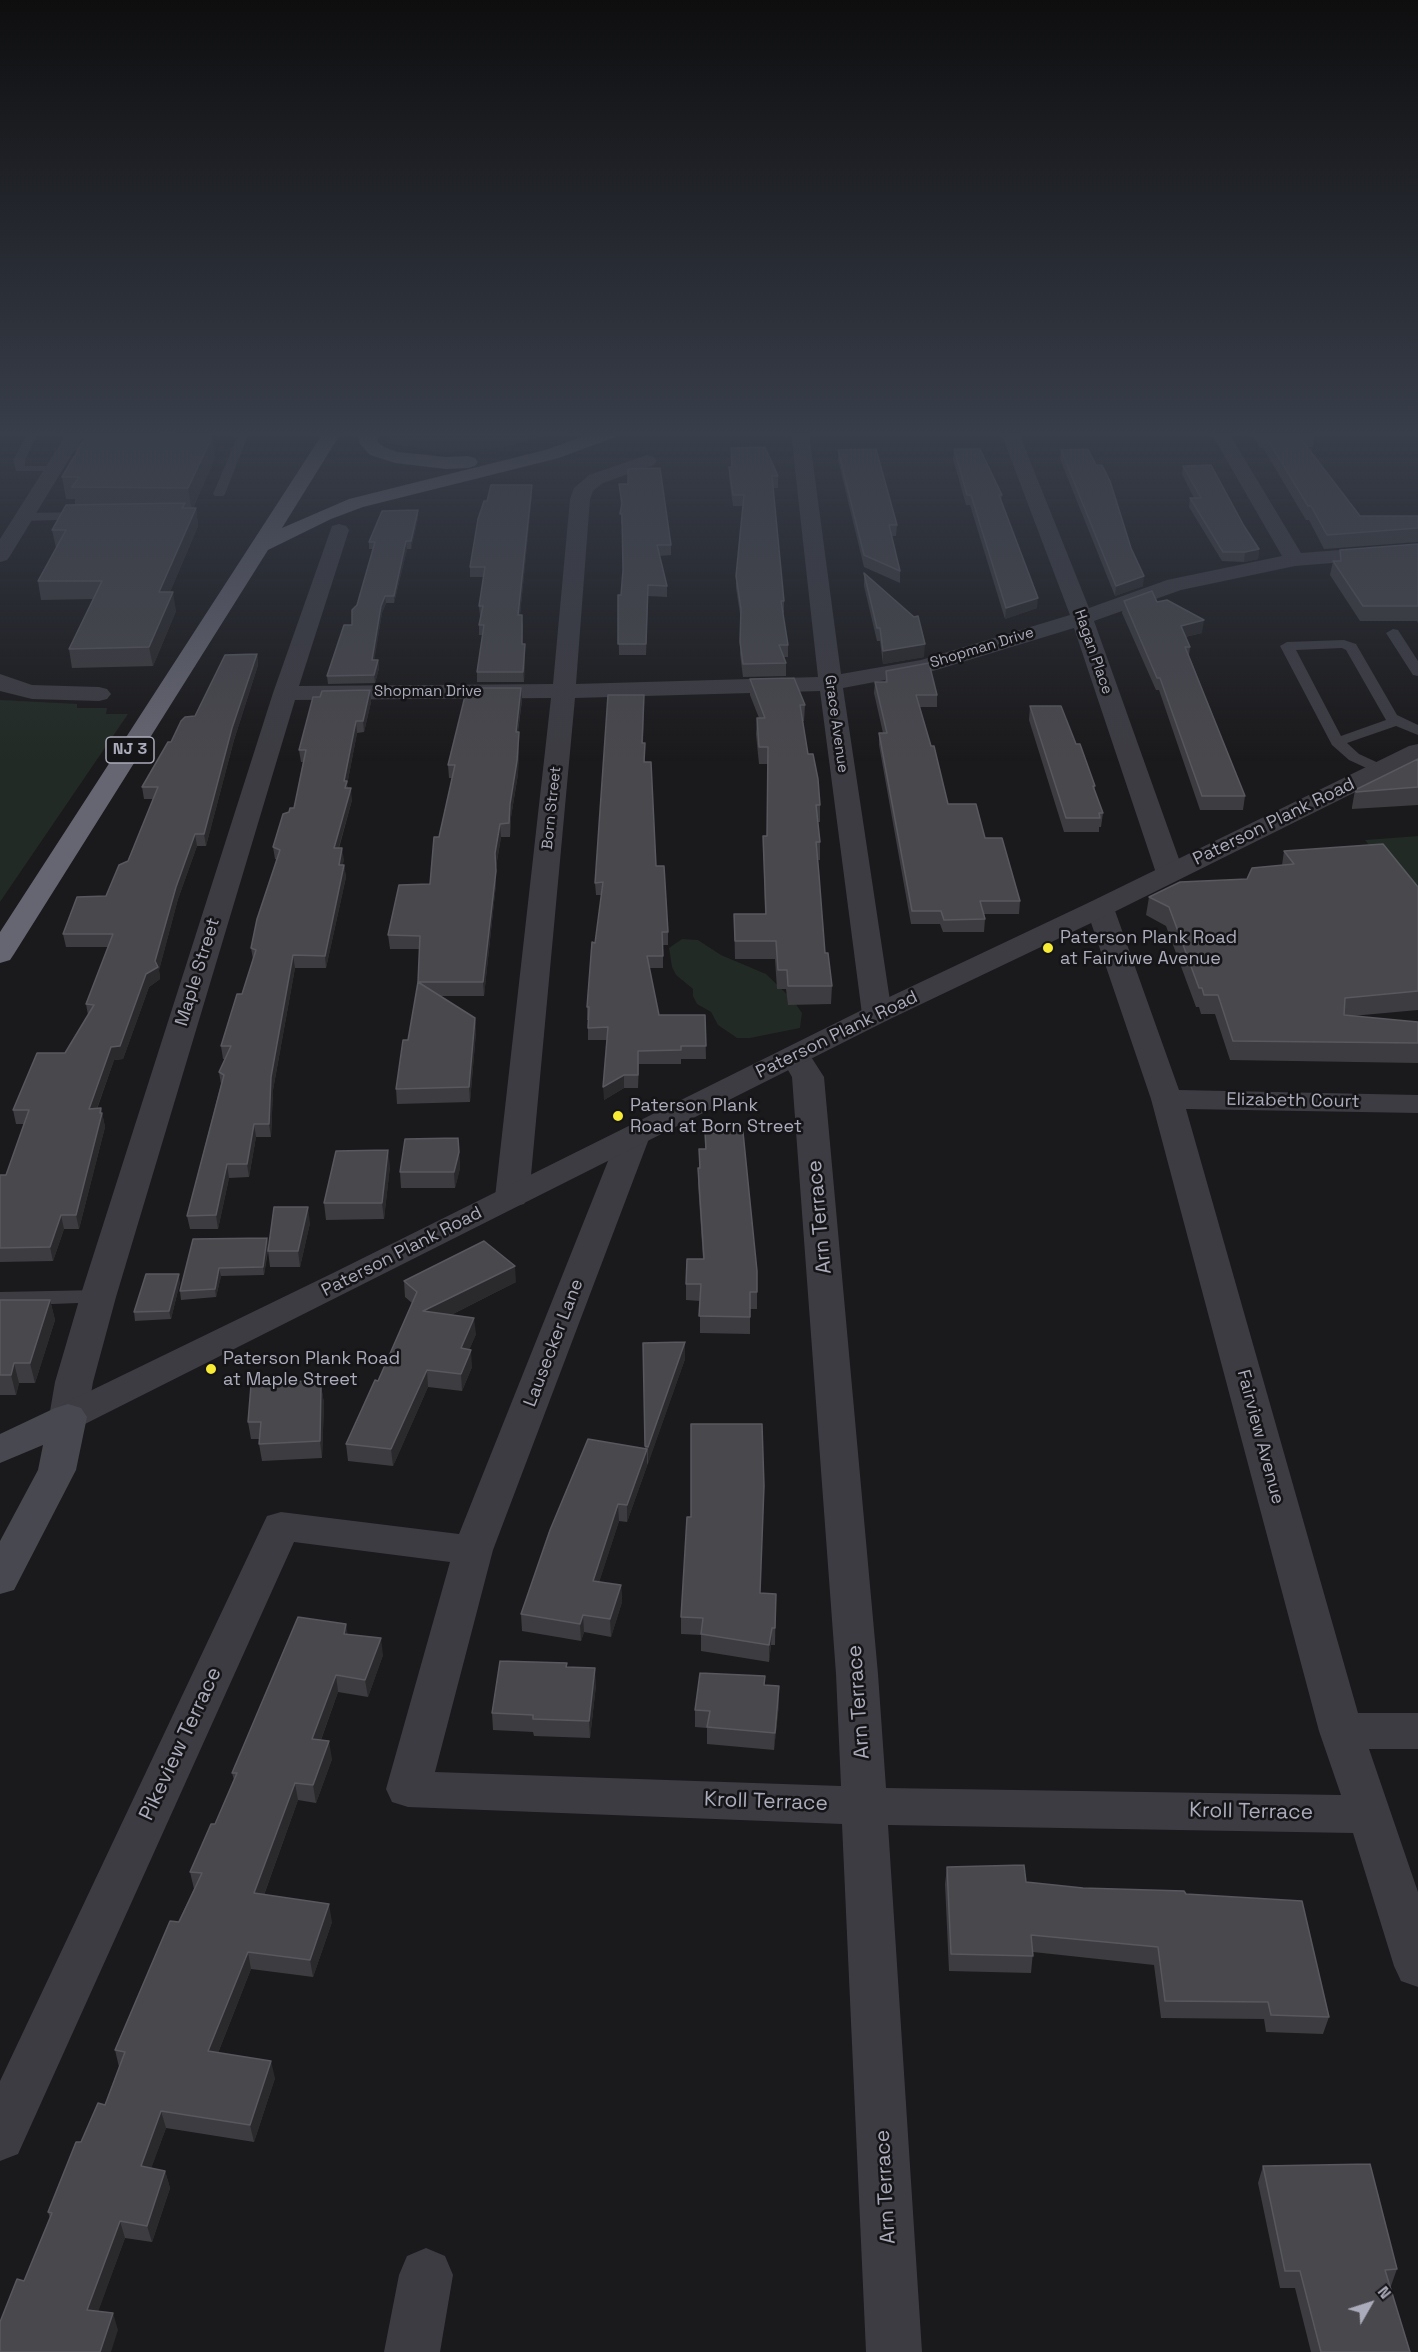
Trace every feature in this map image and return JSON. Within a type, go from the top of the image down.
[{"type":"highway","name":"NJ 3","points":[[0,954],[262,543]]},
{"type":"highway","points":[[260,546],[267,543]]},
{"type":"main road","name":"Paterson Plank Road","points":[[0,1450],[68,1417]]},
{"type":"main road","points":[[0,1579],[57,1470],[68,1417]]},
{"type":"street","points":[[0,556],[8,543]]},
{"type":"street","name":"Maple Street","points":[[68,1417],[74,1382],[98,1297],[285,693],[335,543]]},
{"type":"street","name":"Born Street","points":[[512,1197],[564,691],[576,543]]},
{"type":"street","name":"Grace Avenue","points":[[814,543],[877,1014]]},
{"type":"street","name":"Hagan Place","points":[[1053,543],[1082,618],[1170,873]]},
{"type":"street","points":[[1285,543],[1295,560]]},
{"type":"street","name":"Shopman Drive","points":[[285,693],[564,691],[804,686],[831,683],[925,666],[1082,618],[1175,585],[1295,560],[1416,552]]},
{"type":"street","points":[[0,681],[8,686],[32,692],[99,694]]},
{"type":"street","name":"Paterson Plank Road","points":[[68,1417],[877,1014],[1100,908],[1418,751]]},
{"type":"street","name":"Fairview Avenue","points":[[1100,908],[1167,1099],[1341,1731],[1418,1966]]},
{"type":"street","name":"Arn Terrace","points":[[795,1056],[808,1077],[866,1806],[894,2352]]},
{"type":"street","name":"Elizabeth Court","points":[[1167,1099],[1418,1104]]},
{"type":"street","name":"Lausecker Lane","points":[[473,1550],[634,1136]]},
{"type":"street","name":"Pikeview Terrace","points":[[0,2137],[281,1526],[473,1550]]},
{"type":"street","name":"Kroll Terrace","points":[[473,1550],[408,1789],[866,1806],[1370,1814]]},
{"type":"street","points":[[1341,1731],[1418,1731]]},
{"type":"street","points":[[412,2352],[426,2275]]},
{"type":"lane","points":[[1393,633],[1418,672]]},
{"type":"lane","points":[[1380,769],[1354,757],[1337,742],[1287,646],[1344,644],[1351,647],[1392,718],[1418,731]]},
{"type":"lane","points":[[1337,742],[1396,721]]},
{"type":"lane","points":[[0,1299],[98,1297]]},
{"type":"shaded area","points":[[0,700],[77,704],[77,708],[107,708],[106,714],[128,714],[0,902]]},
{"type":"shaded area","points":[[1418,836],[1418,909],[1365,840]]},
{"type":"shaded area","points":[[682,939],[698,940],[721,955],[766,974],[793,1000],[802,1013],[800,1028],[750,1038],[737,1038],[718,1025],[711,1012],[697,1004],[693,996],[693,989],[676,975],[672,967],[669,948]]},
{"type":"building","points":[[59,543],[181,543],[159,592],[173,592],[149,647],[69,649],[102,581],[38,581]]},
{"type":"building","points":[[375,543],[406,543],[394,596],[385,596],[381,606],[372,660],[378,660],[374,675],[327,676],[344,625],[352,625],[352,610],[357,605]]},
{"type":"building","points":[[474,543],[526,543],[518,615],[522,615],[522,644],[525,644],[523,672],[477,672],[484,625],[479,625],[483,606],[479,606],[485,567],[470,567]]},
{"type":"building","points":[[623,543],[671,543],[671,545],[657,545],[667,586],[648,585],[646,644],[618,644],[618,595],[621,595]]},
{"type":"building","points":[[739,543],[778,543],[784,601],[781,601],[788,645],[779,645],[786,663],[743,664],[740,642],[741,609],[736,576]]},
{"type":"building","points":[[861,543],[893,543],[900,571],[864,555]]},
{"type":"building","points":[[986,543],[1017,543],[1038,598],[1006,608]]},
{"type":"building","points":[[1099,543],[1129,543],[1144,576],[1116,586]]},
{"type":"building","points":[[1217,543],[1255,543],[1259,549],[1245,552],[1223,552]]},
{"type":"building","points":[[1418,544],[1418,606],[1363,606],[1333,561],[1341,561],[1340,550]]},
{"type":"building","points":[[864,573],[914,617],[918,616],[925,644],[883,651],[880,628],[877,628]]},
{"type":"building","points":[[1152,591],[1157,602],[1167,600],[1204,620],[1181,626],[1190,647],[1185,647],[1245,796],[1202,796],[1160,678],[1157,678],[1124,601]]},
{"type":"building","points":[[257,654],[232,728],[204,834],[195,834],[176,887],[155,961],[158,967],[146,974],[120,1046],[111,1047],[89,1109],[101,1108],[100,1113],[102,1113],[76,1215],[61,1215],[50,1247],[0,1248],[0,1175],[6,1175],[29,1110],[13,1110],[37,1053],[65,1053],[94,1005],[86,1004],[113,934],[63,934],[77,897],[106,896],[119,865],[128,861],[158,787],[142,787],[168,742],[171,742],[181,721],[185,717],[195,716],[225,655]]},
{"type":"building","points":[[929,663],[937,695],[916,695],[931,746],[934,746],[948,804],[976,804],[985,838],[1002,838],[1020,901],[980,901],[985,919],[944,920],[941,911],[912,911],[879,733],[887,733],[875,682],[887,682],[886,671]]},
{"type":"building","points":[[794,678],[805,705],[800,705],[808,754],[813,754],[818,779],[820,805],[816,805],[820,842],[816,842],[825,953],[828,953],[832,986],[788,986],[787,970],[778,970],[776,941],[735,941],[734,914],[766,914],[763,836],[767,836],[768,747],[759,747],[757,718],[765,718],[750,679]]},
{"type":"building","points":[[473,688],[521,688],[516,732],[519,732],[517,761],[509,823],[500,824],[495,853],[496,871],[483,982],[418,982],[420,936],[388,935],[399,885],[430,884],[434,837],[439,837],[455,765],[448,765],[466,692],[473,692]]},
{"type":"building","points":[[370,690],[363,721],[356,721],[344,781],[347,781],[345,788],[351,788],[334,848],[342,848],[339,865],[344,865],[325,956],[293,955],[271,1077],[269,1124],[254,1124],[247,1164],[227,1164],[216,1215],[187,1216],[224,1075],[219,1072],[231,1046],[221,1046],[237,994],[242,994],[256,950],[251,948],[257,919],[280,850],[273,847],[283,814],[289,812],[290,808],[294,808],[306,750],[299,750],[313,697],[320,697],[322,691]]},
{"type":"building","points":[[608,695],[644,695],[642,743],[645,743],[644,762],[651,762],[656,866],[664,866],[668,932],[662,932],[663,956],[647,956],[659,1015],[705,1015],[706,1046],[681,1046],[681,1050],[638,1051],[638,1075],[624,1075],[603,1087],[608,1027],[588,1028],[589,1007],[587,1007],[592,942],[595,943],[603,882],[595,883]]},
{"type":"building","points":[[1030,706],[1061,706],[1076,744],[1080,744],[1095,786],[1093,786],[1103,813],[1099,813],[1100,818],[1066,818]]},
{"type":"building","points":[[1418,759],[1418,787],[1356,792],[1355,790]]},
{"type":"building","points":[[1383,844],[1418,887],[1418,991],[1345,998],[1344,1015],[1418,1022],[1418,1043],[1233,1041],[1218,995],[1204,995],[1202,988],[1199,988],[1169,907],[1149,897],[1180,882],[1247,879],[1252,868],[1294,864],[1284,851]]},
{"type":"building","points":[[418,982],[475,1018],[469,1087],[396,1089],[403,1040],[408,1040]]},
{"type":"building","points":[[743,1132],[757,1271],[757,1292],[750,1292],[750,1317],[699,1316],[701,1284],[686,1284],[687,1259],[704,1259],[698,1168],[700,1168],[699,1149],[706,1149],[705,1133]]},
{"type":"building","points":[[458,1138],[459,1152],[454,1172],[400,1172],[405,1139]]},
{"type":"building","points":[[388,1150],[382,1203],[324,1203],[336,1151]]},
{"type":"building","points":[[274,1207],[308,1207],[298,1251],[268,1251]]},
{"type":"building","points":[[267,1238],[263,1267],[219,1268],[215,1289],[180,1291],[193,1239]]},
{"type":"building","points":[[484,1241],[515,1266],[423,1311],[474,1318],[461,1348],[471,1350],[461,1374],[427,1370],[391,1449],[346,1444],[375,1380],[378,1381],[417,1292],[404,1281]]},
{"type":"building","points":[[146,1274],[179,1274],[169,1311],[134,1312]]},
{"type":"building","points":[[0,1300],[50,1300],[30,1363],[14,1363],[11,1375],[0,1375]]},
{"type":"building","points":[[685,1342],[648,1447],[645,1446],[643,1343]]},
{"type":"building","points":[[319,1380],[318,1386],[321,1386],[320,1441],[259,1444],[261,1422],[248,1422],[251,1385]]},
{"type":"building","points":[[691,1424],[762,1424],[764,1486],[760,1593],[776,1594],[775,1628],[772,1628],[769,1645],[701,1634],[703,1618],[681,1617],[687,1517],[691,1517]]},
{"type":"building","points":[[588,1439],[647,1449],[627,1505],[618,1504],[593,1581],[621,1585],[610,1619],[583,1615],[580,1624],[521,1614],[550,1530]]},
{"type":"building","points":[[298,1617],[346,1624],[344,1634],[381,1638],[365,1680],[336,1675],[312,1739],[329,1741],[313,1785],[295,1783],[254,1893],[329,1904],[310,1960],[248,1952],[208,2051],[271,2061],[250,2125],[161,2111],[141,2166],[165,2171],[147,2226],[120,2221],[87,2310],[113,2313],[100,2352],[0,2352],[0,2322],[17,2279],[24,2281],[52,2213],[48,2212],[76,2142],[81,2142],[98,2103],[105,2105],[125,2052],[115,2050],[170,1921],[179,1922],[202,1873],[190,1872],[211,1824],[215,1824],[237,1773],[232,1773]]},
{"type":"building","points":[[500,1661],[567,1663],[566,1667],[595,1668],[589,1721],[533,1719],[533,1715],[492,1713]]},
{"type":"building","points":[[700,1673],[765,1676],[764,1685],[779,1686],[775,1733],[707,1727],[710,1711],[695,1710]]},
{"type":"building","points":[[1024,1865],[1026,1882],[1083,1888],[1184,1891],[1186,1894],[1302,1901],[1329,2017],[1271,2015],[1268,2002],[1165,2001],[1158,1947],[1031,1935],[1033,1956],[951,1954],[947,1867]]},
{"type":"building","points":[[1370,2164],[1397,2269],[1385,2270],[1410,2352],[1321,2352],[1300,2271],[1285,2271],[1263,2166]]},
{"type":"place","name":"Paterson Plank Road at Fairviwe Avenue","points":[[1048,948]]},
{"type":"place","name":"Paterson Plank Road at Born Street","points":[[618,1116]]},
{"type":"place","name":"Paterson Plank Road at Maple Street","points":[[211,1369]]}]
